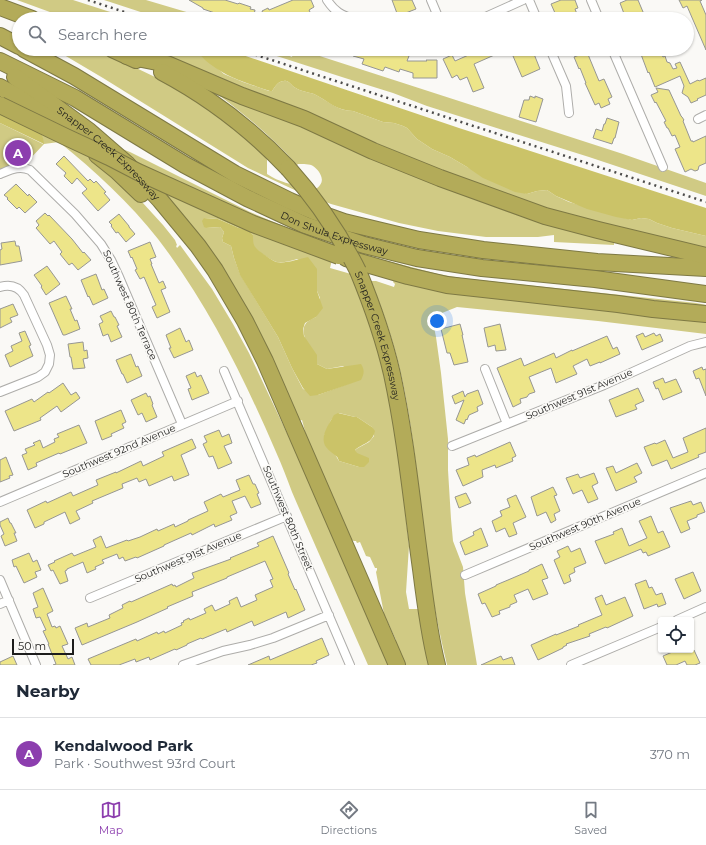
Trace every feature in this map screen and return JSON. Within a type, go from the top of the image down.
[{"type":"highway","points":[[0,7],[13,12]]},
{"type":"highway","points":[[0,36],[12,42]]},
{"type":"highway","name":"Don Shula Expressway","points":[[37,56],[74,76],[235,174],[290,201],[344,222],[419,240],[482,250],[597,262],[706,268]]},
{"type":"highway","points":[[127,56],[166,64],[242,96],[304,119],[373,151],[440,178],[545,216],[706,256]]},
{"type":"highway","name":"Snapper Creek Expressway","points":[[127,56],[170,76],[216,104],[255,136],[288,168],[311,195],[342,240],[358,271],[378,322],[386,348],[394,385],[404,440],[425,603],[437,665]]},
{"type":"highway","name":"Don Shula Expressway","points":[[0,61],[75,98],[185,165],[247,198],[305,225],[364,245],[417,258],[482,268],[595,279],[706,294]]},
{"type":"highway","name":"Snapper Creek Expressway","points":[[0,68],[89,131],[127,164],[160,200],[198,246],[235,303],[265,361],[398,665]]},
{"type":"highway","points":[[0,87],[18,97],[90,148],[117,171],[168,221],[198,246]]},
{"type":"highway","points":[[0,105],[138,172],[253,224],[339,256],[372,266],[447,285],[706,314]]},
{"type":"street","points":[[327,0],[331,7],[337,12]]},
{"type":"street","points":[[431,0],[436,12]]},
{"type":"street","points":[[496,12],[523,0]]},
{"type":"street","points":[[529,0],[534,12]]},
{"type":"street","points":[[591,0],[596,12]]},
{"type":"street","points":[[553,56],[566,86],[569,113]]},
{"type":"street","points":[[615,56],[663,167]]},
{"type":"street","points":[[698,119],[706,115]]},
{"type":"street","name":"Southwest 80th Terrace","points":[[0,174],[22,167],[30,170],[75,214],[104,248],[119,278],[182,424]]},
{"type":"street","points":[[0,287],[11,285],[20,289],[28,302],[50,355],[49,364],[45,372],[38,377],[0,392]]},
{"type":"street","name":"Southwest 91st Avenue","points":[[452,446],[604,385],[690,346],[706,342]]},
{"type":"street","points":[[485,369],[507,424]]},
{"type":"street","name":"Southwest 80th Street","points":[[224,371],[350,665]]},
{"type":"street","name":"Southwest 92nd Avenue","points":[[0,502],[238,401]]},
{"type":"street","name":"Southwest 90th Avenue","points":[[465,575],[706,473]]},
{"type":"street","name":"Southwest 91st Avenue","points":[[90,598],[287,516]]},
{"type":"street","points":[[0,580],[36,665]]},
{"type":"street","points":[[0,604],[9,600]]},
{"type":"street","points":[[684,617],[706,607]]},
{"type":"street","points":[[183,665],[213,654],[273,638],[329,615]]},
{"type":"street","points":[[571,665],[658,628]]},
{"type":"shaded area","points":[[17,0],[73,0],[110,12],[50,12]]},
{"type":"shaded area","points":[[104,0],[146,0],[186,12],[141,12]]},
{"type":"shaded area","points":[[66,56],[108,56],[155,77],[196,100],[232,126],[265,155],[267,160],[267,174],[281,181],[315,189],[320,186],[322,177],[313,166],[304,164],[297,165],[279,146],[241,112],[220,96],[222,93],[614,242],[614,245],[554,242],[554,235],[538,237],[486,237],[438,231],[399,223],[331,204],[299,192],[248,168]]},
{"type":"shaded area","points":[[164,56],[203,56],[224,74],[269,91],[272,91],[280,82],[287,81],[296,88],[314,94],[332,105],[347,111],[353,111],[383,122],[403,126],[407,128],[417,139],[432,149],[467,167],[527,194],[547,190],[569,202],[632,220],[641,218],[649,219],[672,228],[706,236],[706,249],[570,217],[466,180]]},
{"type":"shaded area","points":[[201,56],[246,56],[459,128],[706,208],[706,236],[672,228],[649,219],[641,218],[632,220],[587,209],[556,196],[547,190],[527,194],[515,192],[483,178],[450,157],[432,149],[417,139],[407,128],[403,126],[383,122],[353,111],[347,111],[314,94],[296,88],[287,81],[278,83],[272,91],[270,91],[231,77],[206,61]]},
{"type":"shaded area","points":[[277,56],[320,56],[623,154],[706,183],[706,196],[427,106],[393,93]]},
{"type":"shaded area","points":[[0,111],[42,132],[44,144],[0,123]]},
{"type":"shaded area","points":[[0,123],[43,144],[42,132],[69,137],[132,191],[175,240],[177,248],[180,245],[212,289],[249,353],[293,446],[389,665],[368,665],[278,457],[238,369],[209,315],[176,264],[158,239],[124,200],[86,164],[59,142],[44,144],[27,162],[0,171]]},
{"type":"shaded area","points":[[122,150],[130,152],[250,212],[300,233],[365,255],[438,274],[461,278],[696,303],[706,305],[706,308],[482,283],[332,260],[330,268],[351,274],[372,327],[392,414],[399,458],[409,546],[406,592],[409,609],[419,609],[429,665],[405,665],[384,614],[376,572],[377,568],[375,568],[370,557],[366,556],[360,542],[357,543],[356,541],[351,540],[306,435],[302,420],[299,421],[293,408],[141,166]],"holes":[[[204,218],[218,219],[239,228],[248,229],[253,235],[254,247],[275,261],[284,262],[297,259],[317,270],[317,291],[320,298],[316,317],[307,322],[305,325],[304,333],[307,344],[317,364],[327,369],[343,366],[361,379],[318,395],[303,389],[278,337],[240,274],[231,246],[223,242],[222,238],[224,232],[220,227],[206,228]],[[339,413],[357,417],[372,427],[374,436],[369,442],[355,450],[359,467],[339,461],[324,436],[331,420]]]},
{"type":"shaded area","points":[[204,218],[218,219],[239,228],[248,229],[253,235],[256,248],[276,262],[288,262],[308,257],[317,269],[317,291],[323,308],[316,317],[305,323],[303,329],[304,336],[317,355],[317,364],[327,369],[361,364],[364,372],[361,380],[318,395],[310,396],[303,388],[278,337],[240,275],[231,246],[223,242],[222,238],[224,232],[220,227],[204,227],[202,221]]},
{"type":"shaded area","points":[[395,278],[706,319],[706,334],[598,321],[457,307],[432,317],[441,373],[448,439],[448,470],[453,541],[463,567],[465,593],[477,665],[447,665],[433,600],[406,399],[392,338],[371,281],[376,281],[394,287],[395,284],[393,282]]},
{"type":"shaded area","points":[[338,413],[357,417],[372,427],[375,431],[374,435],[369,441],[355,450],[357,453],[369,458],[369,462],[364,467],[339,461],[324,443],[324,435],[327,426],[334,415]]},
{"type":"building","points":[[189,0],[225,0],[251,7],[250,9],[255,10],[255,12],[212,12]]},
{"type":"building","points":[[293,0],[311,0],[314,7],[309,10],[310,12],[262,11],[268,8],[269,10]]},
{"type":"building","points":[[392,0],[412,0],[416,9],[408,12],[396,12]]},
{"type":"building","points":[[561,0],[575,0],[578,8],[575,9],[576,12],[555,12],[551,4]]},
{"type":"building","points":[[627,0],[638,0],[643,12],[623,12],[620,3]]},
{"type":"building","points":[[679,0],[702,0],[700,1],[706,15],[706,50],[694,22],[694,12],[690,12],[687,6],[683,8]]},
{"type":"building","points":[[353,56],[409,56],[407,61],[437,60],[437,78],[413,78],[413,73],[400,69],[399,72],[385,67],[383,71],[362,64],[364,59]]},
{"type":"building","points":[[452,56],[455,61],[466,56],[492,56],[474,64],[484,88],[473,92],[467,77],[460,80],[457,75],[452,78],[443,59]]},
{"type":"building","points":[[513,56],[535,56],[540,69],[522,77]]},
{"type":"building","points":[[589,56],[599,81],[604,79],[612,97],[608,99],[610,104],[601,108],[599,103],[595,105],[574,57]]},
{"type":"building","points":[[642,56],[665,56],[667,62],[670,63],[673,69],[677,68],[675,64],[680,62],[690,84],[706,78],[706,95],[691,103],[688,97],[682,93],[684,86],[680,76],[655,87],[649,72],[648,73]]},
{"type":"building","points":[[656,88],[669,90],[684,120],[683,121],[691,141],[693,142],[706,136],[706,163],[699,166],[698,170],[695,171],[691,169],[685,172],[675,149],[680,147],[675,135],[672,136],[667,128],[664,122],[666,121],[651,95],[658,92]]},
{"type":"building","points":[[530,96],[543,99],[536,122],[519,117],[524,100],[529,100]]},
{"type":"building","points":[[607,118],[619,122],[612,144],[593,138],[596,129],[602,131]]},
{"type":"building","points":[[64,156],[88,181],[90,179],[94,183],[96,181],[106,192],[104,193],[110,200],[98,211],[82,193],[87,189],[77,178],[72,184],[64,176],[66,173],[56,164]]},
{"type":"building","points":[[16,184],[28,196],[29,194],[37,202],[25,213],[19,207],[17,209],[4,195]]},
{"type":"building","points":[[45,213],[48,216],[49,215],[91,260],[78,270],[72,263],[69,265],[60,254],[62,252],[54,241],[50,244],[36,228],[39,225],[36,221]]},
{"type":"building","points":[[119,214],[135,234],[126,242],[118,232],[116,233],[109,222]]},
{"type":"building","points":[[15,241],[16,246],[19,246],[22,261],[0,265],[0,250],[2,249],[1,243]]},
{"type":"building","points":[[150,242],[156,257],[150,259],[151,264],[159,283],[163,281],[166,288],[161,290],[170,312],[157,318],[152,307],[156,305],[144,277],[140,279],[135,270],[137,269],[132,257],[131,258],[128,251]]},
{"type":"building","points":[[47,266],[60,284],[46,295],[41,287],[42,286],[34,275]]},
{"type":"building","points":[[96,274],[102,290],[104,289],[108,298],[93,305],[81,280]]},
{"type":"building","points":[[66,296],[72,309],[70,309],[75,321],[77,320],[80,329],[63,335],[49,303]]},
{"type":"building","points":[[13,304],[18,315],[10,318],[12,322],[0,328],[0,309]]},
{"type":"building","points":[[111,311],[119,325],[117,326],[122,337],[111,342],[108,334],[103,336],[99,324],[103,322],[100,316]]},
{"type":"building","points":[[460,324],[468,362],[454,365],[450,353],[447,353],[441,329]]},
{"type":"building","points":[[500,324],[506,350],[496,351],[495,345],[488,347],[484,328]]},
{"type":"building","points":[[180,328],[186,342],[189,340],[193,350],[174,358],[169,348],[171,348],[166,335]]},
{"type":"building","points":[[25,331],[31,345],[29,346],[33,356],[10,367],[5,355],[13,351],[11,346],[22,341],[19,333]]},
{"type":"building","points":[[643,333],[645,337],[654,333],[656,336],[660,334],[663,341],[642,350],[636,336]]},
{"type":"building","points":[[607,336],[613,349],[617,347],[620,354],[590,366],[587,359],[573,366],[577,374],[556,383],[551,368],[529,377],[535,392],[520,399],[521,403],[513,407],[497,368],[521,358],[524,366],[554,353],[556,358]]},
{"type":"building","points":[[83,342],[84,351],[87,350],[88,358],[83,359],[85,368],[73,369],[68,344]]},
{"type":"building","points":[[131,354],[136,367],[138,366],[142,376],[127,383],[116,360]]},
{"type":"building","points":[[702,367],[703,370],[706,369],[706,396],[699,378],[696,379],[693,371]]},
{"type":"building","points":[[195,372],[197,377],[201,375],[209,393],[192,400],[188,389],[191,388],[186,376]]},
{"type":"building","points":[[663,378],[665,383],[676,379],[682,392],[663,400],[658,388],[656,389],[653,382]]},
{"type":"building","points":[[63,383],[71,395],[76,392],[80,398],[61,412],[57,406],[40,418],[41,420],[14,431],[5,411],[32,399],[34,402]]},
{"type":"building","points":[[638,388],[644,401],[635,405],[637,409],[616,417],[609,400]]},
{"type":"building","points":[[478,390],[483,404],[477,407],[478,411],[469,415],[464,424],[456,420],[464,400],[455,404],[452,396],[463,391],[465,397],[467,394]]},
{"type":"building","points":[[146,393],[148,397],[150,396],[157,417],[146,422],[142,413],[138,415],[131,400]]},
{"type":"building","points":[[121,410],[126,422],[122,424],[124,428],[111,434],[112,436],[102,440],[95,421]]},
{"type":"building","points":[[79,425],[87,443],[36,463],[37,466],[28,470],[22,455],[27,453],[25,449],[35,445],[33,443],[40,440],[43,448],[55,442],[54,439],[59,437],[57,434]]},
{"type":"building","points":[[706,428],[706,452],[698,455],[699,457],[671,469],[667,460],[652,466],[644,447],[665,440],[673,458],[688,452],[683,438]]},
{"type":"building","points":[[219,430],[222,437],[229,434],[232,443],[224,446],[232,463],[218,469],[213,456],[209,457],[203,444],[207,442],[204,436]]},
{"type":"building","points":[[192,439],[196,448],[181,455],[189,475],[174,481],[172,476],[149,486],[146,479],[139,482],[137,478],[122,484],[123,488],[92,501],[93,503],[76,511],[80,519],[70,524],[65,512],[35,528],[27,510],[71,492],[73,496],[98,485],[96,480],[116,473],[141,461],[143,466],[164,456],[162,452]]},
{"type":"building","points":[[510,442],[516,456],[512,458],[513,461],[496,468],[495,465],[482,470],[483,477],[463,486],[456,470],[469,465],[467,458],[475,455],[476,457]]},
{"type":"building","points":[[6,457],[13,475],[9,476],[10,478],[0,482],[0,460]]},
{"type":"building","points":[[637,463],[642,473],[634,477],[637,482],[616,491],[606,468],[613,466],[616,473]]},
{"type":"building","points":[[594,473],[598,483],[592,486],[598,499],[588,503],[582,490],[573,494],[566,478],[578,474],[580,478]]},
{"type":"building","points":[[249,475],[259,493],[257,494],[261,504],[251,508],[245,496],[232,501],[237,513],[230,516],[232,520],[215,527],[214,524],[192,535],[191,533],[137,558],[136,557],[125,561],[123,557],[119,559],[117,554],[102,560],[104,563],[87,573],[83,562],[67,569],[65,571],[68,581],[60,584],[53,570],[51,571],[48,565],[72,553],[74,556],[96,547],[93,540],[101,536],[106,548],[140,537],[157,529],[158,531],[174,524],[175,527],[208,511],[204,502],[221,494],[223,497],[240,490],[236,480]]},
{"type":"building","points":[[553,487],[557,495],[554,496],[560,511],[554,514],[556,520],[551,523],[546,512],[537,516],[531,497]]},
{"type":"building","points":[[466,493],[471,503],[459,508],[455,497]]},
{"type":"building","points":[[516,495],[526,517],[513,523],[517,534],[509,537],[505,528],[496,532],[492,521],[502,516],[500,511],[510,507],[507,499]]},
{"type":"building","points":[[691,501],[693,505],[701,502],[705,512],[687,521],[690,529],[681,533],[670,508]]},
{"type":"building","points":[[651,516],[658,533],[663,531],[670,547],[648,556],[646,552],[643,553],[641,549],[605,564],[595,541],[614,534],[613,532],[622,528],[629,546],[647,538],[639,521]]},
{"type":"building","points":[[8,518],[16,533],[14,533],[17,541],[5,546],[1,536],[4,534],[0,522]]},
{"type":"building","points":[[481,528],[488,546],[465,555],[460,542],[474,535],[473,532]]},
{"type":"building","points":[[273,536],[289,573],[288,574],[305,610],[288,618],[286,612],[254,626],[252,621],[227,632],[226,629],[150,660],[149,657],[136,662],[135,659],[119,665],[91,665],[88,659],[136,639],[137,641],[157,632],[158,634],[164,631],[165,633],[182,625],[181,623],[184,622],[183,621],[189,618],[190,620],[206,613],[204,609],[212,605],[215,611],[230,604],[229,601],[237,597],[241,607],[257,600],[255,595],[273,587],[270,580],[273,579],[265,561],[192,592],[193,596],[82,645],[75,628],[87,623],[88,627],[110,618],[109,615],[123,608],[122,605],[172,584],[176,587],[194,578],[192,573],[231,559],[230,558],[259,546],[257,543]]},
{"type":"building","points":[[568,546],[571,552],[580,548],[586,563],[574,568],[575,572],[569,575],[571,581],[564,584],[554,560],[560,557],[557,551]]},
{"type":"building","points":[[29,553],[33,562],[37,560],[41,570],[35,572],[37,577],[24,583],[16,566],[14,567],[12,560]]},
{"type":"building","points":[[542,564],[548,578],[542,580],[548,594],[533,600],[528,589],[514,595],[517,602],[510,605],[510,607],[499,611],[500,614],[492,617],[485,603],[482,604],[478,594]]},
{"type":"building","points":[[693,572],[701,591],[684,599],[675,579]]},
{"type":"building","points":[[646,580],[649,588],[652,587],[656,595],[662,593],[666,604],[658,607],[657,604],[644,609],[635,584]]},
{"type":"building","points":[[43,588],[53,611],[47,614],[52,627],[55,626],[56,628],[60,626],[68,644],[62,646],[68,659],[72,657],[75,665],[53,665],[56,664],[43,631],[46,630],[40,617],[36,618],[33,609],[38,607],[33,593]]},
{"type":"building","points":[[602,595],[606,605],[625,597],[633,616],[607,628],[606,627],[589,634],[590,636],[566,644],[567,645],[563,648],[538,660],[531,645],[602,615],[595,598]]},
{"type":"building","points":[[322,638],[329,655],[316,661],[317,663],[311,665],[248,665],[269,656],[270,660]]},
{"type":"building","points":[[694,650],[700,663],[695,665],[687,665],[685,661],[676,665],[667,665],[663,656],[670,653],[694,653]]},
{"type":"building","points":[[13,656],[17,665],[0,665],[0,662]]},
{"type":"building","points":[[501,656],[503,660],[512,657],[515,665],[481,665]]},
{"type":"railway","points":[[88,0],[125,12]]},
{"type":"railway","points":[[259,56],[706,202]]},
{"type":"place","name":"Kendalwood Park","points":[[18,153]]}]
